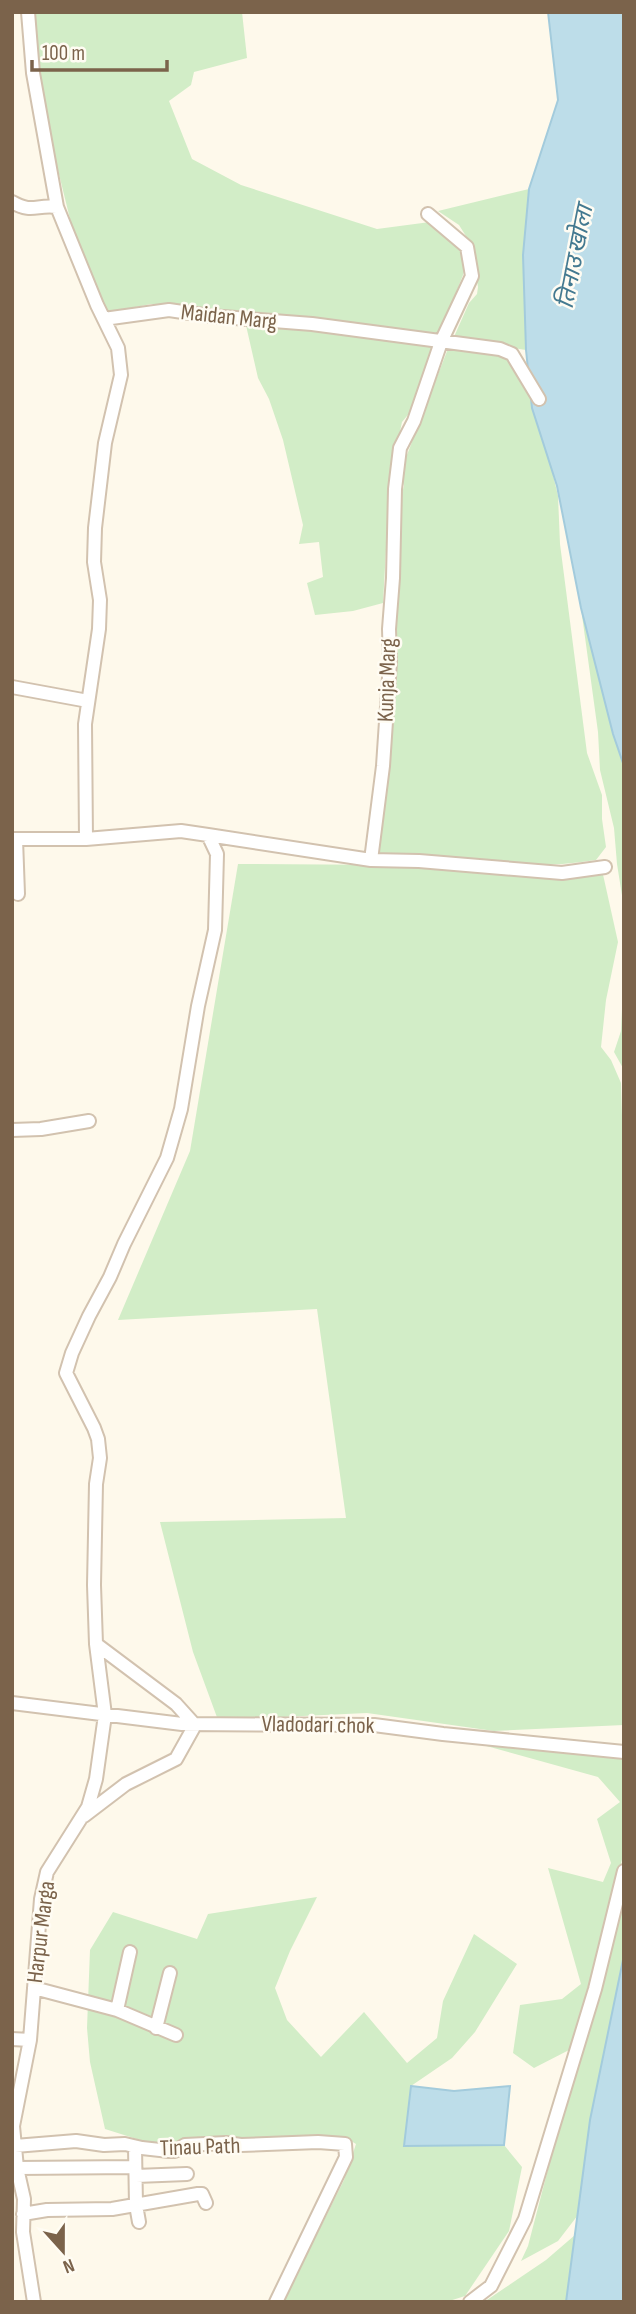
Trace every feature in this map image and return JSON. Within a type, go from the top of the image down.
[{"type":"street","points":[[28,12],[33,74],[57,207],[118,348],[121,375],[100,477],[94,562],[100,600],[99,620],[84,748],[86,839]]},
{"type":"street","points":[[12,202],[24,209],[57,207]]},
{"type":"street","points":[[428,214],[467,247],[472,276],[441,342],[500,349],[512,355],[539,399]]},
{"type":"street","name":"Maidan Marg","points":[[104,319],[169,310],[312,324],[441,342]]},
{"type":"street","name":"Kunja Marg","points":[[371,860],[383,766],[390,662],[394,489],[400,448],[414,421],[441,342]]},
{"type":"street","points":[[12,687],[88,701]]},
{"type":"street","points":[[18,894],[14,839],[86,839],[181,831],[371,860],[419,861],[562,873],[605,867]]},
{"type":"street","name":"Harpur Marga","points":[[34,2302],[19,2248],[23,2214],[18,2200],[13,2126],[30,2040],[38,1961],[37,1935],[47,1872],[88,1807],[96,1779],[105,1715],[96,1644],[95,1530],[96,1484],[100,1458],[98,1439],[66,1373],[83,1328],[167,1158],[181,1109],[198,1006],[215,930],[217,855],[208,835]]},
{"type":"street","points":[[12,1130],[41,1129],[89,1121]]},
{"type":"street","points":[[81,1819],[126,1784],[176,1759],[195,1725],[176,1704],[96,1644]]},
{"type":"street","name":"Vladodari chok","points":[[12,1703],[195,1725],[374,1725],[624,1752]]},
{"type":"street","points":[[470,2302],[491,2287],[525,2219],[595,1989],[624,1871]]},
{"type":"street","points":[[117,2010],[130,1952]]},
{"type":"street","points":[[156,2028],[170,1973]]},
{"type":"street","points":[[34,1988],[117,2010],[176,2035]]},
{"type":"street","points":[[12,2039],[30,2040]]},
{"type":"street","name":"Tinau Path","points":[[15,2146],[76,2141],[175,2151],[185,2145],[226,2143],[241,2146],[318,2142],[345,2144],[346,2157],[276,2302]]},
{"type":"street","points":[[135,2147],[139,2222]]},
{"type":"street","name":"Tinau Path","points":[[17,2168],[187,2174]]},
{"type":"street","name":"Tinau Path","points":[[23,2214],[47,2210],[112,2209],[198,2193],[204,2197],[206,2203]]},
{"type":"green space","points":[[35,12],[242,12],[247,58],[194,72],[191,85],[169,101],[192,159],[241,185],[377,229],[430,222],[461,245],[467,260],[438,338],[178,304],[151,304],[105,313],[72,227],[40,97]]},
{"type":"green space","points":[[529,189],[523,255],[526,350],[453,339],[469,303],[477,294],[478,287],[471,244],[459,225],[438,211]]},
{"type":"green space","points":[[245,321],[435,346],[412,410],[402,422],[390,478],[383,603],[353,611],[315,615],[307,583],[323,577],[319,542],[299,544],[303,525],[283,440],[269,399],[258,378]]},
{"type":"green space","points":[[449,346],[503,354],[534,394],[558,496],[560,544],[587,753],[602,795],[606,847],[596,860],[514,865],[377,854],[398,491],[402,493],[404,486],[400,473]]},
{"type":"green space","points":[[581,608],[613,734],[624,766],[624,908],[614,828],[600,770],[598,732]]},
{"type":"green space","points":[[238,864],[394,865],[558,878],[602,870],[618,942],[606,1000],[601,1047],[611,1060],[621,1083],[624,1182],[624,1725],[494,1731],[367,1713],[218,1720],[193,1652],[160,1522],[346,1518],[317,1309],[118,1320],[190,1151]]},
{"type":"green space","points":[[624,966],[624,1070],[614,1052],[621,1031]]},
{"type":"green space","points":[[461,1739],[624,1757],[624,1851],[588,1997],[571,2049],[534,2068],[513,2053],[520,2005],[562,1999],[581,1984],[548,1868],[603,1882],[611,1863],[597,1819],[620,1802],[598,1777]]},
{"type":"green space","points":[[317,1897],[275,1988],[287,2020],[321,2057],[364,2012],[407,2063],[437,2038],[443,2001],[474,1934],[517,1964],[475,2032],[452,2058],[411,2086],[405,2143],[504,2145],[522,2167],[509,2231],[465,2296],[446,2302],[283,2302],[344,2180],[356,2144],[343,2136],[273,2140],[216,2138],[159,2146],[105,2129],[90,2062],[87,2028],[90,1950],[113,1912],[197,1939],[208,1914]]},
{"type":"green space","points":[[624,1902],[624,1955],[590,2120],[578,2215],[558,2241],[521,2261],[528,2246],[559,2127]]},
{"type":"green space","points":[[575,2235],[566,2302],[484,2302],[546,2260]]},
{"type":"water","name":"तिनाउ खोला","points":[[548,12],[624,12],[624,766],[613,734],[581,608],[557,486],[532,408],[526,350],[523,255],[529,189],[558,100]]},
{"type":"water","points":[[624,1955],[624,2302],[566,2302],[590,2120]]},
{"type":"water","points":[[411,2086],[454,2091],[510,2086],[504,2145],[404,2146]]}]
